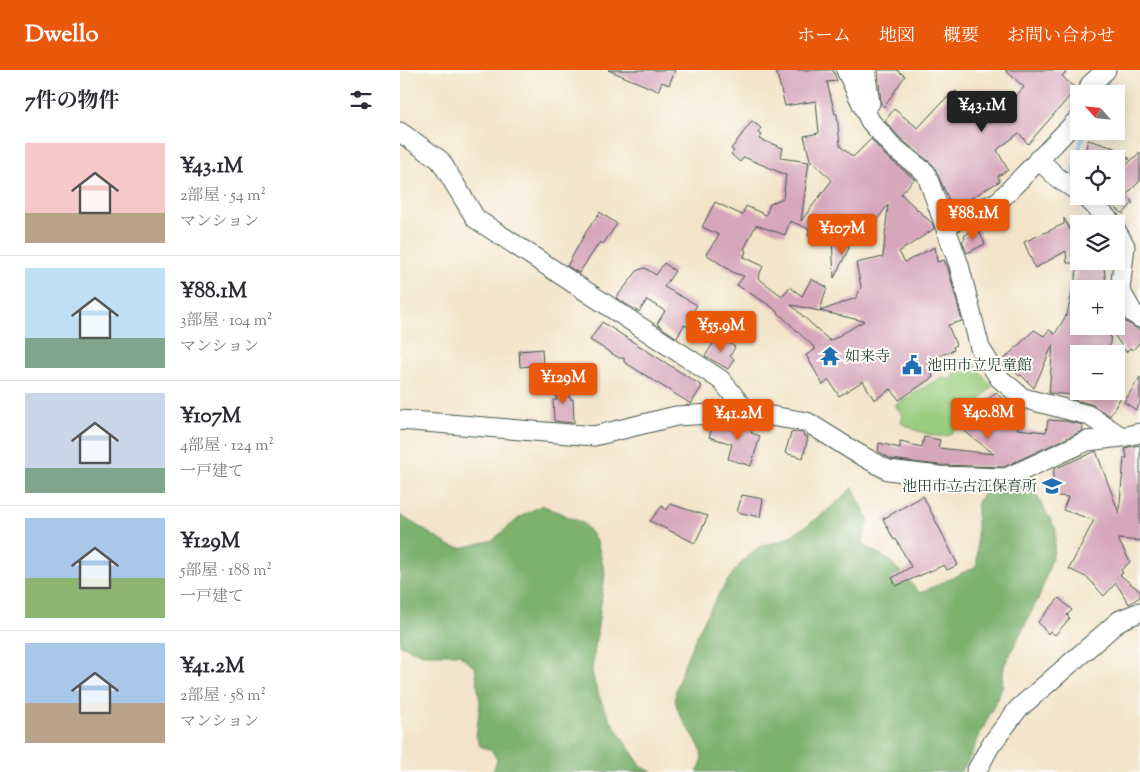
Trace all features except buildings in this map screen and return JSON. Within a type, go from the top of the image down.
[{"type":"street","points":[[846,70],[870,121],[893,146],[926,173],[959,265],[980,348],[999,378],[1024,398],[1088,416],[1131,435]]},
{"type":"street","points":[[865,70],[872,113],[870,121]]},
{"type":"street","points":[[1090,85],[1106,70]]},
{"type":"street","points":[[945,226],[999,201],[1070,127]]},
{"type":"street","points":[[400,132],[440,160],[476,219],[721,380],[747,412]]},
{"type":"street","points":[[1038,159],[1058,178],[1070,186]]},
{"type":"street","points":[[1094,205],[1104,215]]},
{"type":"street","points":[[1122,270],[1120,290],[1133,313],[1140,318]]},
{"type":"street","points":[[400,420],[594,436],[676,416],[747,412],[807,422],[888,470],[938,476],[1006,478],[1087,441],[1131,435]]},
{"type":"street","points":[[976,772],[990,746],[1018,709],[1120,620],[1140,612]]},
{"type":"green space","points":[[972,362],[992,386],[950,435],[931,435],[901,423],[903,416],[895,405],[942,377],[951,380],[958,368]]},
{"type":"green space","points":[[1006,478],[1034,491],[1056,529],[1054,551],[1040,595],[1004,666],[1002,688],[967,763],[960,772],[697,772],[702,762],[701,752],[679,712],[675,701],[676,690],[688,654],[708,612],[733,573],[746,558],[759,547],[780,541],[810,524],[852,487],[869,520],[862,544],[889,560],[920,593],[977,566],[977,502],[990,485]]},
{"type":"green space","points":[[542,505],[583,523],[597,541],[605,574],[592,670],[595,683],[603,706],[616,728],[637,760],[644,768],[652,772],[493,772],[497,760],[492,751],[480,746],[476,736],[480,703],[475,668],[459,654],[423,654],[400,645],[400,515],[450,546],[461,548],[493,540],[520,517]]},
{"type":"waterway","points":[[1104,85],[1107,82]]},
{"type":"waterway","points":[[1079,150],[1082,140]]},
{"type":"place","name":"如来寺","points":[[830,356]]},
{"type":"place","name":"池田市立児童館","points":[[912,365]]},
{"type":"place","name":"池田市立古江保育所","points":[[1052,486]]}]
